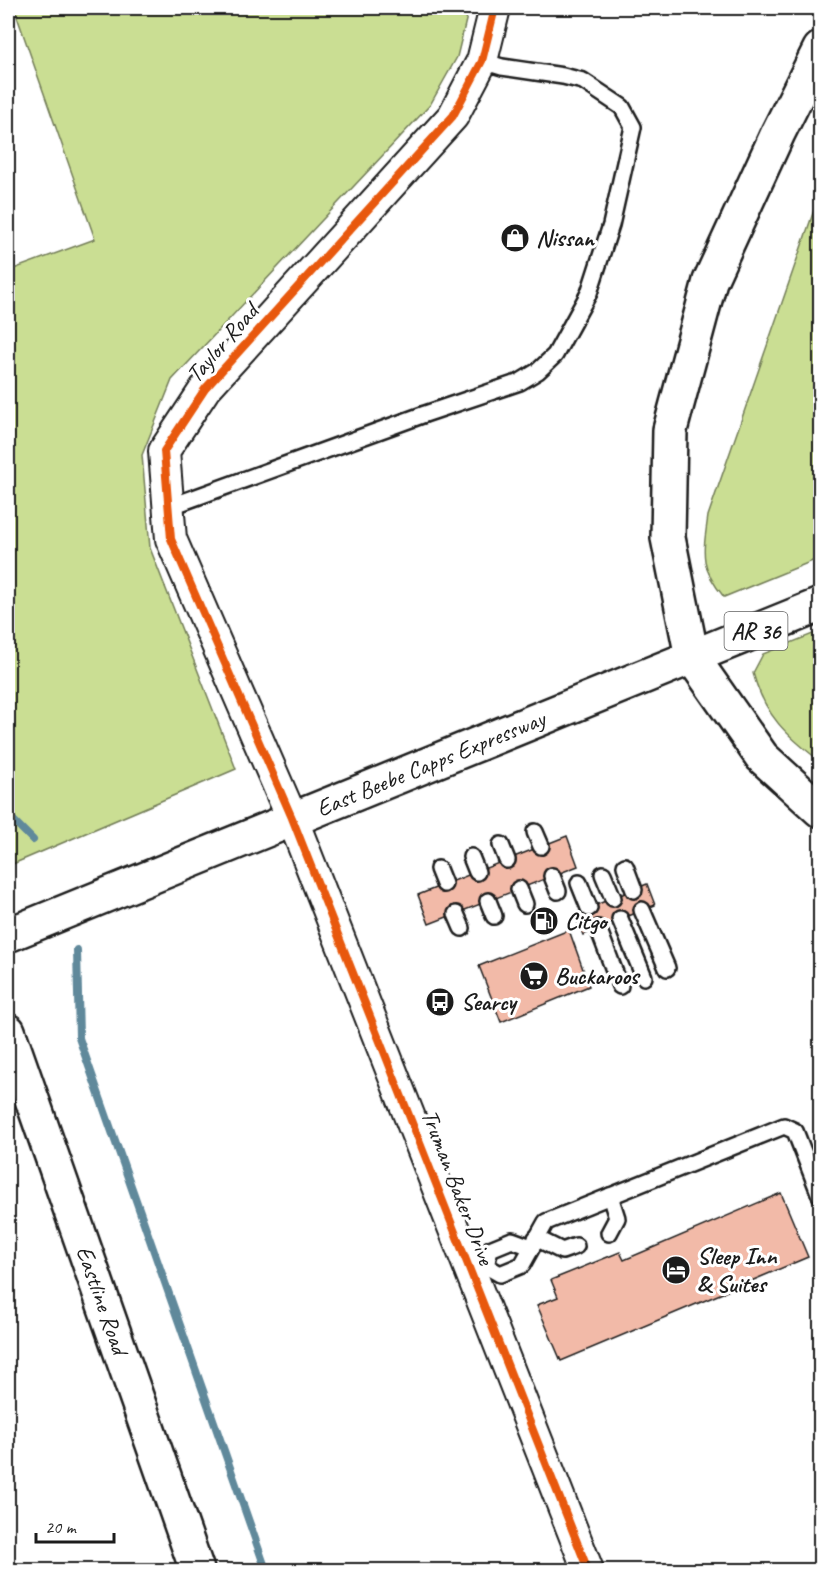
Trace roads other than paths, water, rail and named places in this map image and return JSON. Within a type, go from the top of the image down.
[{"type":"main road","points":[[820,49],[778,133],[710,281],[670,430],[668,538],[692,657],[762,757],[820,810]]},
{"type":"main road","name":"East Beebe Capps Expressway","points":[[8,935],[820,605]]},
{"type":"main road","name":"Eastline Road","points":[[8,1031],[197,1570]]},
{"type":"street","name":"Taylor Road","points":[[292,818],[171,539],[164,451],[205,389],[453,116],[482,61],[495,8]]},
{"type":"street","name":"Truman Baker Drive","points":[[292,818],[478,1269],[588,1570]]},
{"type":"lane","points":[[169,507],[520,382],[538,371],[555,355],[589,293],[611,225],[633,128],[622,107],[583,81],[502,67],[482,61]]},
{"type":"lane","points":[[501,845],[507,860]]},
{"type":"lane","points":[[471,857],[477,872]]},
{"type":"lane","points":[[625,866],[634,890]]},
{"type":"lane","points":[[438,869],[444,884]]},
{"type":"lane","points":[[603,874],[613,898]]},
{"type":"lane","points":[[552,876],[558,891]]},
{"type":"lane","points":[[579,883],[589,908]]},
{"type":"lane","points":[[519,889],[525,904]]},
{"type":"lane","points":[[642,910],[667,968]]},
{"type":"lane","points":[[620,919],[644,977]]},
{"type":"lane","points":[[598,928],[620,986]]},
{"type":"lane","points":[[576,1246],[562,1251],[534,1243],[512,1240],[490,1249],[478,1269],[500,1274],[522,1265],[534,1243],[546,1222],[784,1126],[795,1131],[820,1195]]},
{"type":"lane","points":[[609,1233],[617,1218],[610,1196]]},
{"type":"waterway","points":[[8,815],[33,840]]},
{"type":"waterway","points":[[77,950],[79,1038],[266,1570]]},
{"type":"place","name":"Nissan","points":[[515,238]]},
{"type":"place","name":"Citgo","points":[[544,921]]},
{"type":"place","name":"Buckaroos","points":[[534,976]]},
{"type":"place","name":"Searcy","points":[[440,1002]]},
{"type":"place","name":"Sleep Inn & Suites","points":[[676,1270]]}]
